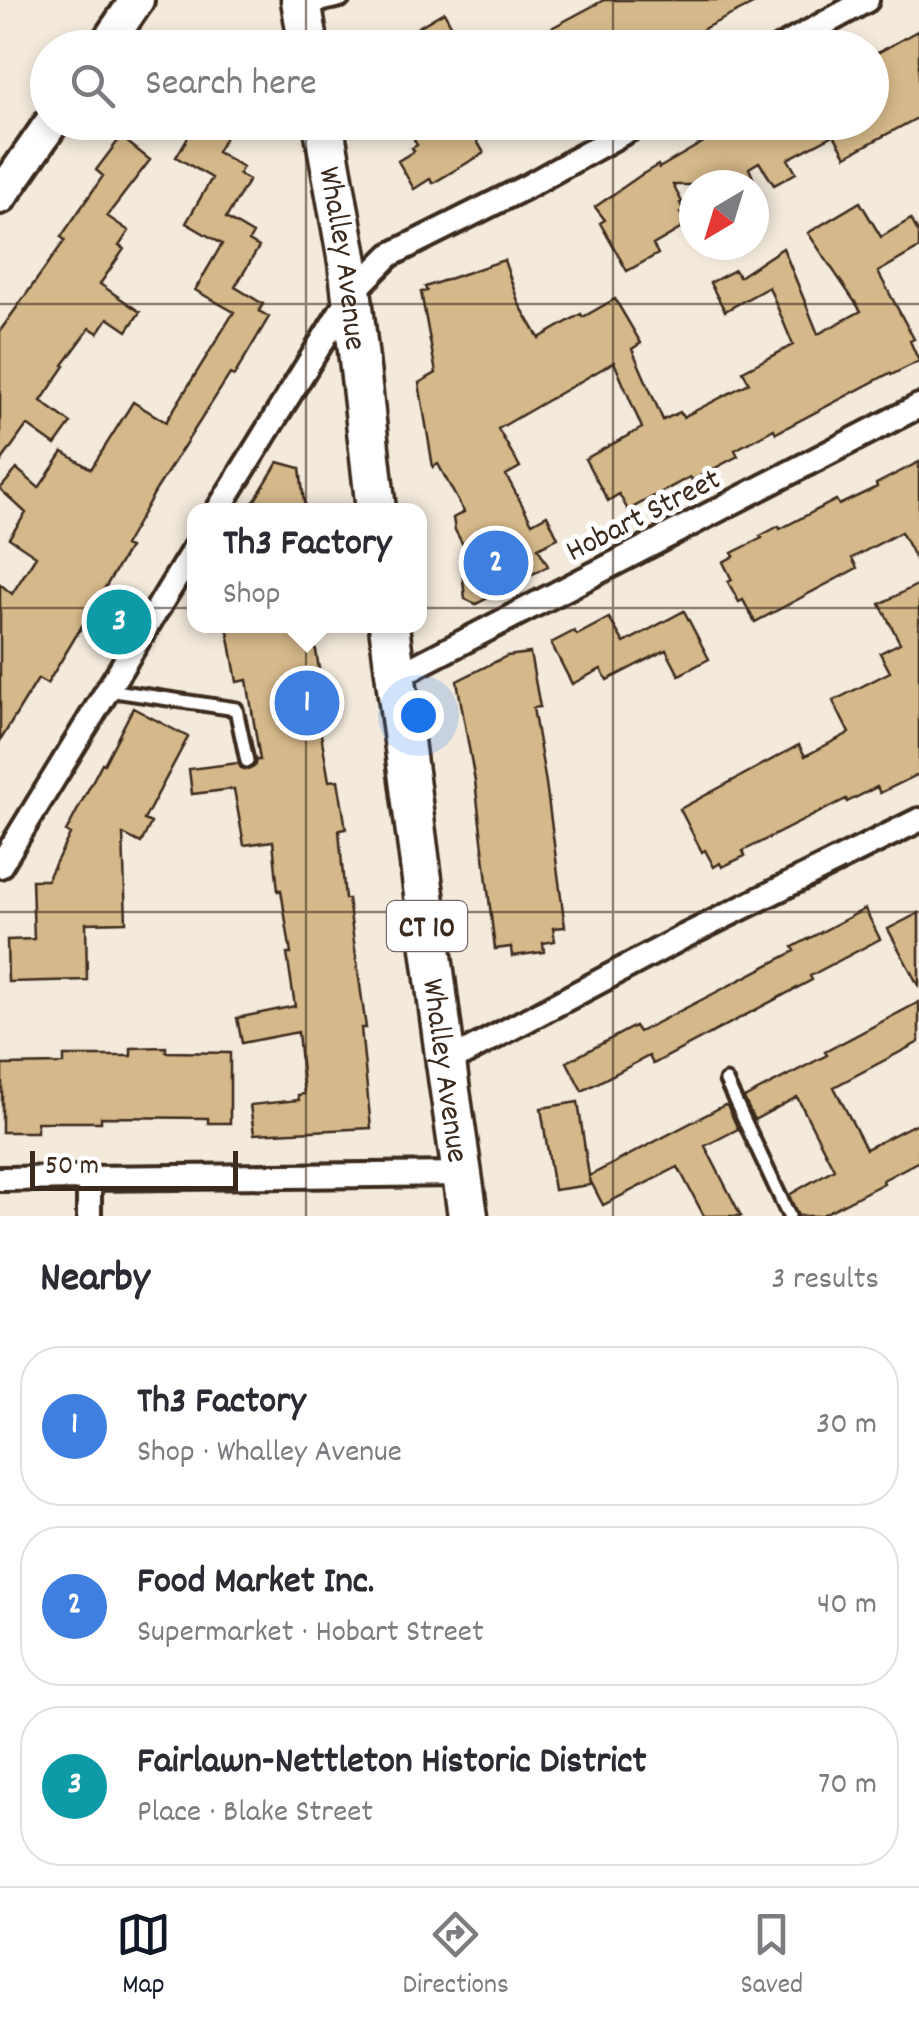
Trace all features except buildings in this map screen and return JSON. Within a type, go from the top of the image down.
[{"type":"main road","points":[[116,30],[137,0]]},
{"type":"main road","points":[[302,4],[306,30]]},
{"type":"main road","points":[[0,197],[40,140]]},
{"type":"main road","name":"Whalley Avenue","points":[[326,140],[352,293],[375,503]]},
{"type":"main road","name":"Whalley Avenue","points":[[390,633],[468,1216]]},
{"type":"street","points":[[812,30],[866,0]]},
{"type":"street","points":[[222,503],[352,293],[390,255],[611,140]]},
{"type":"street","name":"Hobart Street","points":[[395,677],[919,406]]},
{"type":"street","points":[[0,866],[187,561]]},
{"type":"street","points":[[446,1063],[681,938],[919,820]]},
{"type":"street","points":[[0,1179],[463,1174]]},
{"type":"street","points":[[89,1177],[90,1216]]},
{"type":"lane","points":[[302,4],[343,0]]},
{"type":"lane","points":[[108,690],[236,709],[247,761]]},
{"type":"lane","points":[[726,1081],[788,1216]]},
{"type":"place","name":"Food Market Inc.","points":[[496,563]]},
{"type":"place","name":"Fairlawn-Nettleton Historic District","points":[[119,622]]},
{"type":"place","name":"Th3 Factory","points":[[307,703]]}]
